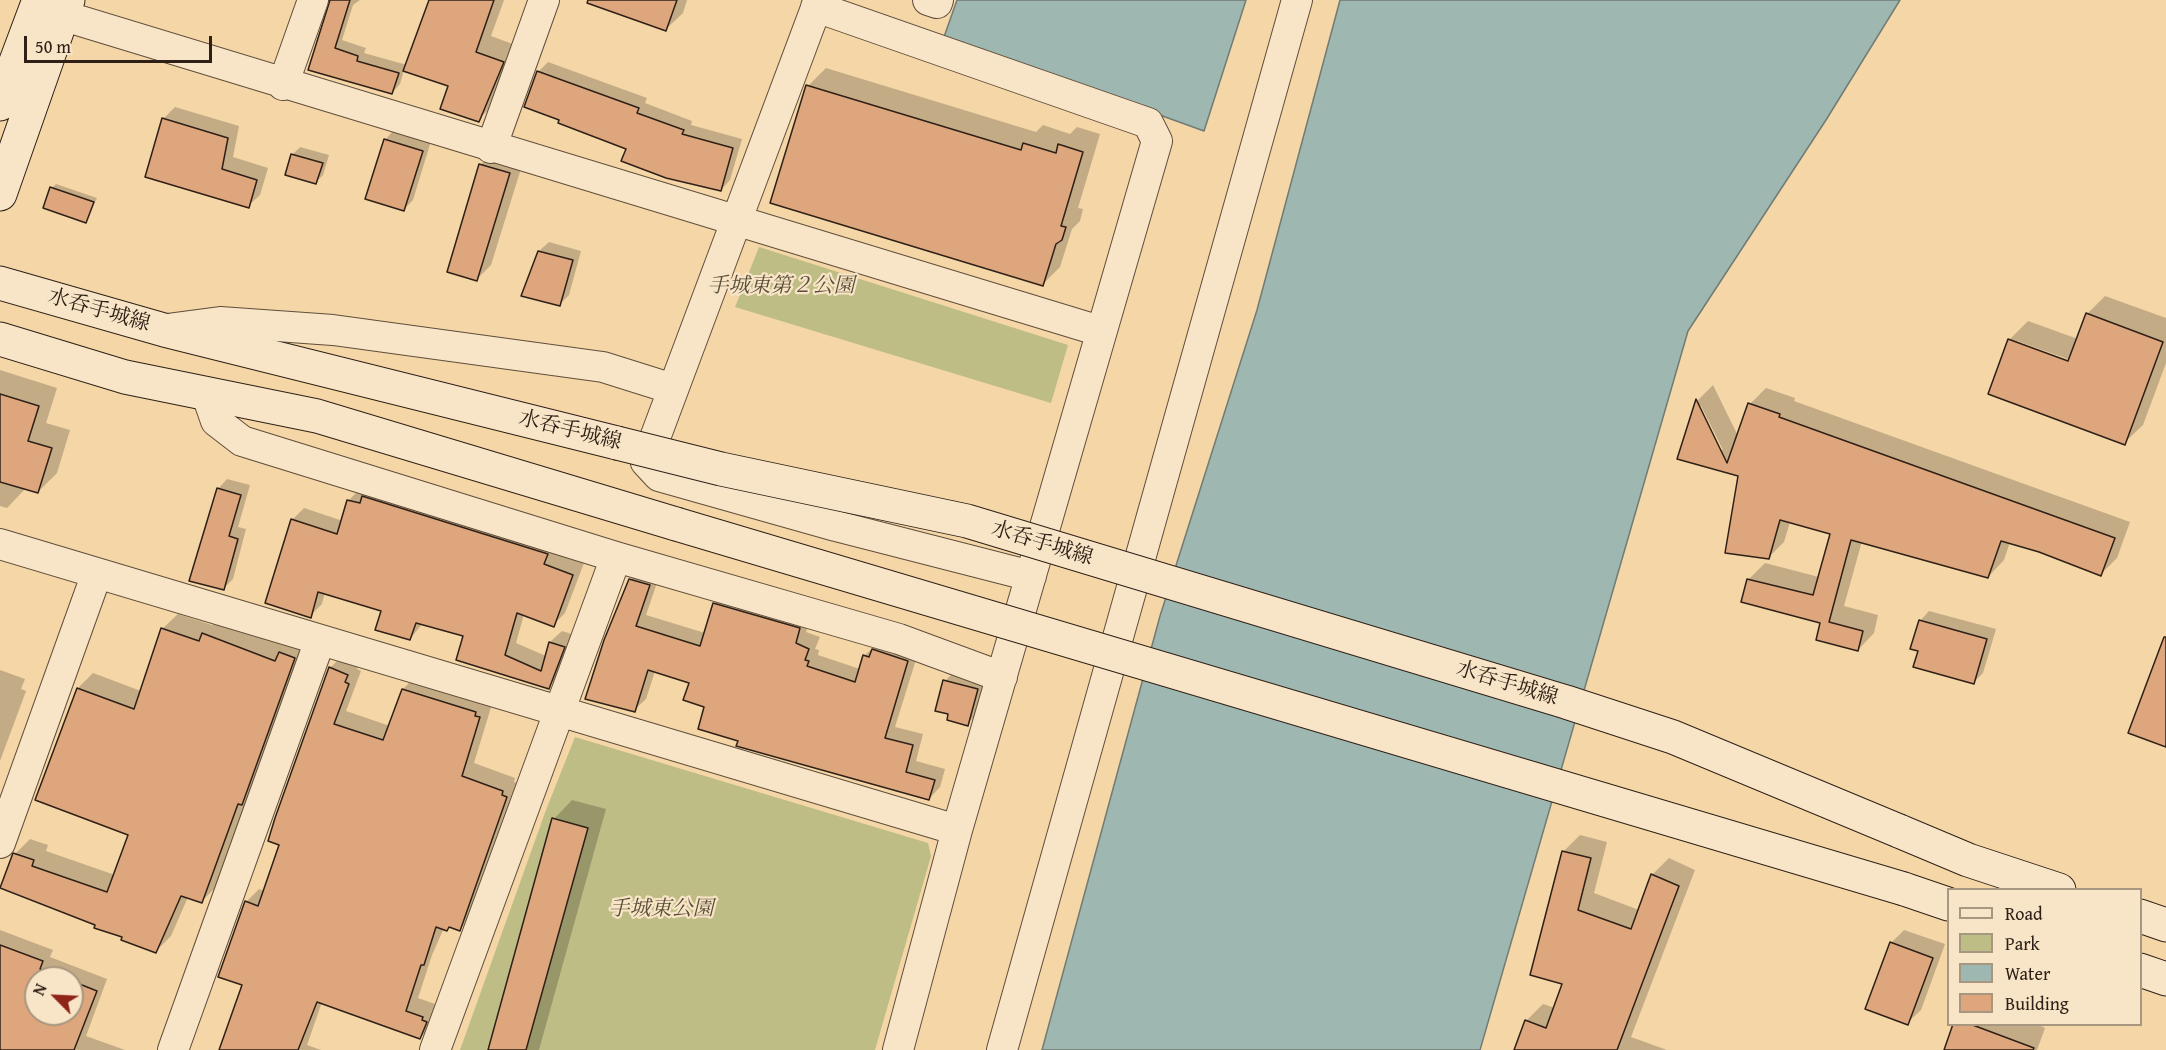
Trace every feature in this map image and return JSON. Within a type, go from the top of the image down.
[{"type":"main road","points":[[0,104],[51,6]]},
{"type":"main road","points":[[0,194],[51,6]]},
{"type":"main road","name":"水呑手城線","points":[[0,283],[164,330],[721,469],[967,521],[1544,695],[1672,737],[1968,860],[2052,888]]},
{"type":"main road","points":[[0,339],[125,376],[207,395],[317,416],[1947,904]]},
{"type":"main road","points":[[2142,917],[2166,925]]},
{"type":"main road","points":[[2142,971],[2166,979]]},
{"type":"street","points":[[283,85],[314,0]]},
{"type":"street","points":[[491,148],[544,0]]},
{"type":"street","points":[[928,0],[937,3],[938,0]]},
{"type":"street","points":[[1002,1050],[1297,0]]},
{"type":"street","points":[[898,1050],[957,830],[1031,576],[1100,331],[1157,141],[1148,123],[817,4],[646,462],[659,477],[836,526],[1031,576]]},
{"type":"street","points":[[51,6],[283,85],[737,219],[1100,331]]},
{"type":"street","points":[[164,330],[220,322],[333,330],[603,367],[673,389]]},
{"type":"street","points":[[207,395],[216,421],[242,441],[615,557],[899,639],[1002,677]]},
{"type":"street","points":[[0,544],[957,830]]},
{"type":"street","points":[[435,1050],[615,557]]},
{"type":"street","points":[[0,843],[97,573]]},
{"type":"street","points":[[173,1050],[320,640]]},
{"type":"green space","name":"手城東第２公園","points":[[759,247],[1068,345],[1051,403],[735,307]]},
{"type":"green space","name":"手城東公園","points":[[575,737],[928,843],[931,856],[875,1050],[460,1050],[546,810]]},
{"type":"water","points":[[957,0],[1246,0],[1204,131],[944,37]]},
{"type":"water","points":[[1340,0],[1900,0],[1826,120],[1688,331],[1480,1050],[1042,1050],[1160,616],[1257,310]]},
{"type":"building","points":[[330,0],[350,0],[335,48],[358,56],[357,61],[399,73],[392,94],[308,70]]},
{"type":"building","points":[[429,0],[494,0],[476,52],[504,62],[479,122],[440,109],[448,86],[403,71]]},
{"type":"building","points":[[588,0],[677,0],[666,31],[587,3]]},
{"type":"building","points":[[537,71],[639,108],[637,113],[684,130],[682,134],[733,148],[721,191],[666,178],[621,161],[626,149],[558,123],[559,120],[524,107]]},
{"type":"building","points":[[806,85],[1021,150],[1023,143],[1056,153],[1058,144],[1083,152],[1061,226],[1066,227],[1062,240],[1056,244],[1043,286],[770,203]]},
{"type":"building","points":[[162,118],[228,138],[222,169],[257,180],[249,208],[145,177]]},
{"type":"building","points":[[384,139],[423,151],[404,211],[365,199]]},
{"type":"building","points":[[291,154],[323,163],[316,184],[285,175]]},
{"type":"building","points":[[479,164],[510,173],[477,281],[447,272]]},
{"type":"building","points":[[50,187],[94,202],[86,223],[43,208]]},
{"type":"building","points":[[538,251],[573,260],[560,306],[521,296]]},
{"type":"building","points":[[2086,313],[2163,342],[2125,445],[1988,394],[2008,339],[2068,361]]},
{"type":"building","points":[[0,394],[39,406],[28,441],[52,448],[38,493],[0,482]]},
{"type":"building","points":[[1696,399],[1727,463],[1748,403],[1780,414],[1779,417],[2115,538],[2101,576],[2039,552],[2001,541],[1988,578],[1851,540],[1829,622],[1863,631],[1858,651],[1816,640],[1820,623],[1741,602],[1747,579],[1813,595],[1830,534],[1780,520],[1769,559],[1725,553],[1738,476],[1677,459]]},
{"type":"building","points":[[217,488],[241,495],[229,536],[238,539],[224,590],[189,581]]},
{"type":"building","points":[[362,496],[548,554],[544,564],[573,575],[554,627],[517,613],[505,655],[541,671],[549,642],[565,647],[549,689],[456,660],[463,636],[416,623],[410,640],[375,630],[381,611],[318,592],[311,618],[265,603],[291,519],[337,534],[347,500],[360,503]]},
{"type":"building","points":[[629,579],[650,585],[636,626],[700,646],[713,603],[800,628],[796,643],[809,649],[805,660],[809,661],[807,666],[855,682],[863,655],[869,657],[872,649],[908,661],[885,738],[913,745],[906,772],[935,780],[929,800],[736,746],[738,741],[698,729],[704,707],[683,700],[689,683],[648,670],[635,712],[585,699],[604,640]]},
{"type":"building","points":[[1919,620],[1987,639],[1974,684],[1913,667],[1918,651],[1910,649]]},
{"type":"building","points":[[161,628],[199,641],[202,633],[275,661],[279,652],[295,658],[242,805],[238,804],[202,903],[181,896],[156,953],[121,940],[122,937],[94,928],[95,925],[0,888],[13,853],[34,860],[32,866],[107,892],[128,835],[35,800],[77,688],[134,709]]},
{"type":"building","points":[[2164,637],[2166,637],[2166,747],[2128,733]]},
{"type":"building","points":[[329,667],[348,675],[345,682],[349,684],[334,724],[383,740],[402,689],[476,712],[475,716],[480,717],[462,776],[503,791],[502,795],[507,797],[460,931],[449,927],[447,931],[436,927],[424,965],[421,965],[406,1011],[423,1017],[422,1020],[427,1022],[420,1039],[317,1002],[298,1050],[219,1050],[242,985],[218,977],[245,901],[258,906],[279,845],[268,841]]},
{"type":"building","points":[[943,680],[978,689],[968,726],[947,720],[948,714],[935,711]]},
{"type":"building","points":[[552,818],[588,828],[526,1050],[488,1050]]},
{"type":"building","points":[[1562,851],[1591,858],[1578,910],[1631,929],[1651,874],[1679,886],[1617,1050],[1514,1050],[1525,1020],[1546,1028],[1562,984],[1530,975]]},
{"type":"building","points":[[1890,942],[1933,958],[1908,1025],[1865,1009]]},
{"type":"building","points":[[0,945],[43,961],[41,966],[24,966],[24,1026],[83,1026],[74,1050],[0,1050]]},
{"type":"building","points":[[84,986],[97,991],[84,1024]]},
{"type":"building","points":[[1952,1026],[1975,1026],[2034,1048],[2033,1050],[1944,1050]]}]
